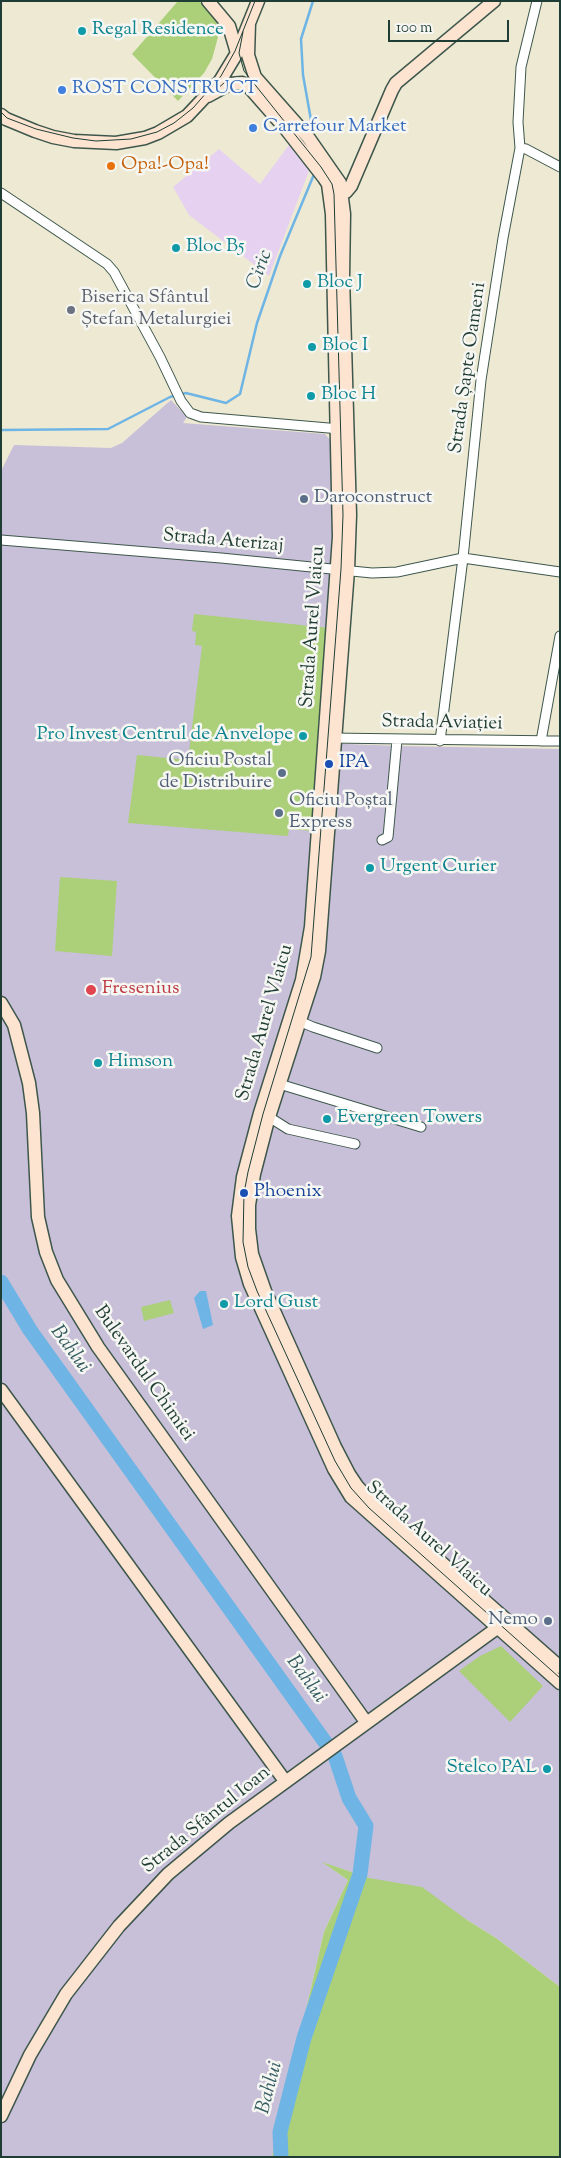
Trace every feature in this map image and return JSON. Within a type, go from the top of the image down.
[{"type":"main road","points":[[208,1],[229,26],[237,53]]},
{"type":"main road","points":[[1,115],[13,122],[54,137],[74,141],[116,143],[145,138],[167,129],[187,116],[208,96],[228,70],[258,1]]},
{"type":"main road","name":"Strada Aurel Vlaicu","points":[[336,194],[346,192],[351,186],[396,83],[494,1]]},
{"type":"main road","points":[[229,26],[248,25]]},
{"type":"main road","name":"Strada Aurel Vlaicu","points":[[248,25],[248,55],[255,77],[308,137],[317,158]]},
{"type":"main road","name":"Strada Aurel Vlaicu","points":[[208,96],[230,84],[242,83],[249,87],[317,158],[329,176],[328,184],[336,194],[344,226],[342,429]]},
{"type":"main road","points":[[329,176],[346,180],[358,170]]},
{"type":"main road","name":"Strada Aurel Vlaicu","points":[[344,226],[358,183],[358,170]]},
{"type":"main road","name":"Strada Aurel Vlaicu","points":[[336,194],[342,429],[350,515],[343,570],[330,738],[319,950],[314,977],[284,1041],[269,1117],[250,1193],[249,1229],[252,1254],[265,1291],[349,1474],[365,1495],[501,1622],[560,1683]]},
{"type":"main road","name":"Bulevardul Chimiei","points":[[1,1003],[14,1025],[29,1083],[33,1113],[38,1217],[46,1252],[57,1280],[98,1347],[366,1722]]},
{"type":"main road","name":"Strada Aurel Vlaicu","points":[[275,1083],[252,1140],[239,1196],[240,1247],[250,1284],[341,1483],[362,1509],[560,1668]]},
{"type":"main road","points":[[1,1390],[284,1781]]},
{"type":"main road","name":"Strada Sfântul Ioan","points":[[1,2116],[30,2055],[66,1994],[113,1933],[168,1874],[192,1852],[284,1781],[501,1622]]},
{"type":"street","name":"Strada Șapte Oameni","points":[[440,741],[481,380],[520,148],[518,122],[521,67],[537,1]]},
{"type":"street","points":[[520,148],[526,149],[560,167]]},
{"type":"street","points":[[1,193],[107,264],[114,272],[181,401],[190,413],[201,417],[342,429]]},
{"type":"street","name":"Strada Aterizaj","points":[[1,540],[343,570],[397,572],[462,558],[560,572]]},
{"type":"street","points":[[541,741],[560,636]]},
{"type":"street","name":"Strada Aviației","points":[[330,738],[560,742]]},
{"type":"street","points":[[382,840],[388,837],[397,740]]},
{"type":"street","points":[[295,1019],[376,1048]]},
{"type":"street","points":[[275,1083],[421,1127]]},
{"type":"street","points":[[269,1117],[288,1129],[355,1144]]},
{"type":"shaded area","points":[[289,145],[309,171],[269,276],[189,215],[173,187],[219,149],[260,184]]},
{"type":"shaded area","points":[[171,400],[187,417],[183,423],[325,434],[339,450],[331,514],[334,561],[321,741],[400,746],[560,749],[560,1987],[496,1938],[467,1920],[369,1878],[324,1863],[348,1880],[324,1932],[272,2157],[1,2157],[1,471],[14,445],[111,448],[122,443]]},
{"type":"green space","points":[[178,1],[198,1],[206,7],[217,20],[218,37],[212,59],[204,73],[178,101],[132,54]]},
{"type":"green space","points":[[194,614],[330,628],[312,831],[289,829],[288,836],[128,823],[137,755],[188,760],[202,646],[195,645],[196,632],[192,631]]},
{"type":"green space","points":[[60,877],[117,881],[112,956],[55,951]]},
{"type":"green space","points":[[170,1300],[174,1313],[144,1321],[141,1307]]},
{"type":"green space","points":[[501,1646],[543,1686],[510,1722],[459,1671],[480,1656]]},
{"type":"green space","points":[[322,1862],[369,1878],[422,1887],[467,1920],[496,1938],[560,1987],[560,2157],[272,2157],[324,1932],[348,1880]]},
{"type":"water","points":[[200,1291],[206,1291],[213,1325],[203,1329],[194,1298]]},
{"type":"waterway","name":"Ciric","points":[[313,1],[301,39],[303,75],[314,137]]},
{"type":"waterway","name":"Ciric","points":[[1,430],[108,429],[170,397],[186,393],[226,403],[240,394],[257,323],[280,256],[315,172]]},
{"type":"waterway","name":"Bahlui","points":[[1,1282],[30,1330],[335,1756],[349,1798],[366,1826],[360,1874],[304,2038],[280,2132],[281,2157]]},
{"type":"tram line","points":[[1,112],[7,118],[36,129],[73,138],[96,141],[131,139],[157,132],[174,123],[193,108],[221,76],[235,51],[255,1]]},
{"type":"tram line","points":[[243,32],[239,53],[244,71],[321,167],[332,184],[334,194],[343,515],[341,569],[311,957],[263,1114],[248,1172],[244,1193],[243,1242],[248,1267],[257,1291],[335,1461],[351,1488],[369,1508],[560,1678]]},
{"type":"tram line","points":[[215,91],[225,82],[236,79],[246,80],[251,85]]},
{"type":"place","name":"Regal Residence","points":[[82,31]]},
{"type":"place","name":"ROST CONSTRUCT","points":[[62,90]]},
{"type":"place","name":"Carrefour Market","points":[[253,128]]},
{"type":"place","name":"Opa!-Opa!","points":[[111,166]]},
{"type":"place","name":"Bloc B5","points":[[176,248]]},
{"type":"place","name":"Bloc J","points":[[307,284]]},
{"type":"place","name":"Biserica Sfântul Ștefan Metalurgiei","points":[[71,310]]},
{"type":"place","name":"Bloc I","points":[[312,347]]},
{"type":"place","name":"Bloc H","points":[[311,396]]},
{"type":"place","name":"Daroconstruct","points":[[304,499]]},
{"type":"place","name":"Pro Invest Centrul de Anvelope","points":[[303,736]]},
{"type":"place","name":"IPA","points":[[329,764]]},
{"type":"place","name":"Oficiu Postal de Distribuire","points":[[282,773]]},
{"type":"place","name":"Oficiu Poștal Express","points":[[279,813]]},
{"type":"place","name":"Urgent Curier","points":[[370,868]]},
{"type":"place","name":"Fresenius","points":[[91,990]]},
{"type":"place","name":"Himson","points":[[98,1063]]},
{"type":"place","name":"Evergreen Towers","points":[[327,1119]]},
{"type":"place","name":"Phoenix","points":[[244,1193]]},
{"type":"place","name":"Lord Gust","points":[[224,1304]]},
{"type":"place","name":"Nemo","points":[[548,1621]]},
{"type":"place","name":"Stelco PAL","points":[[547,1769]]}]
